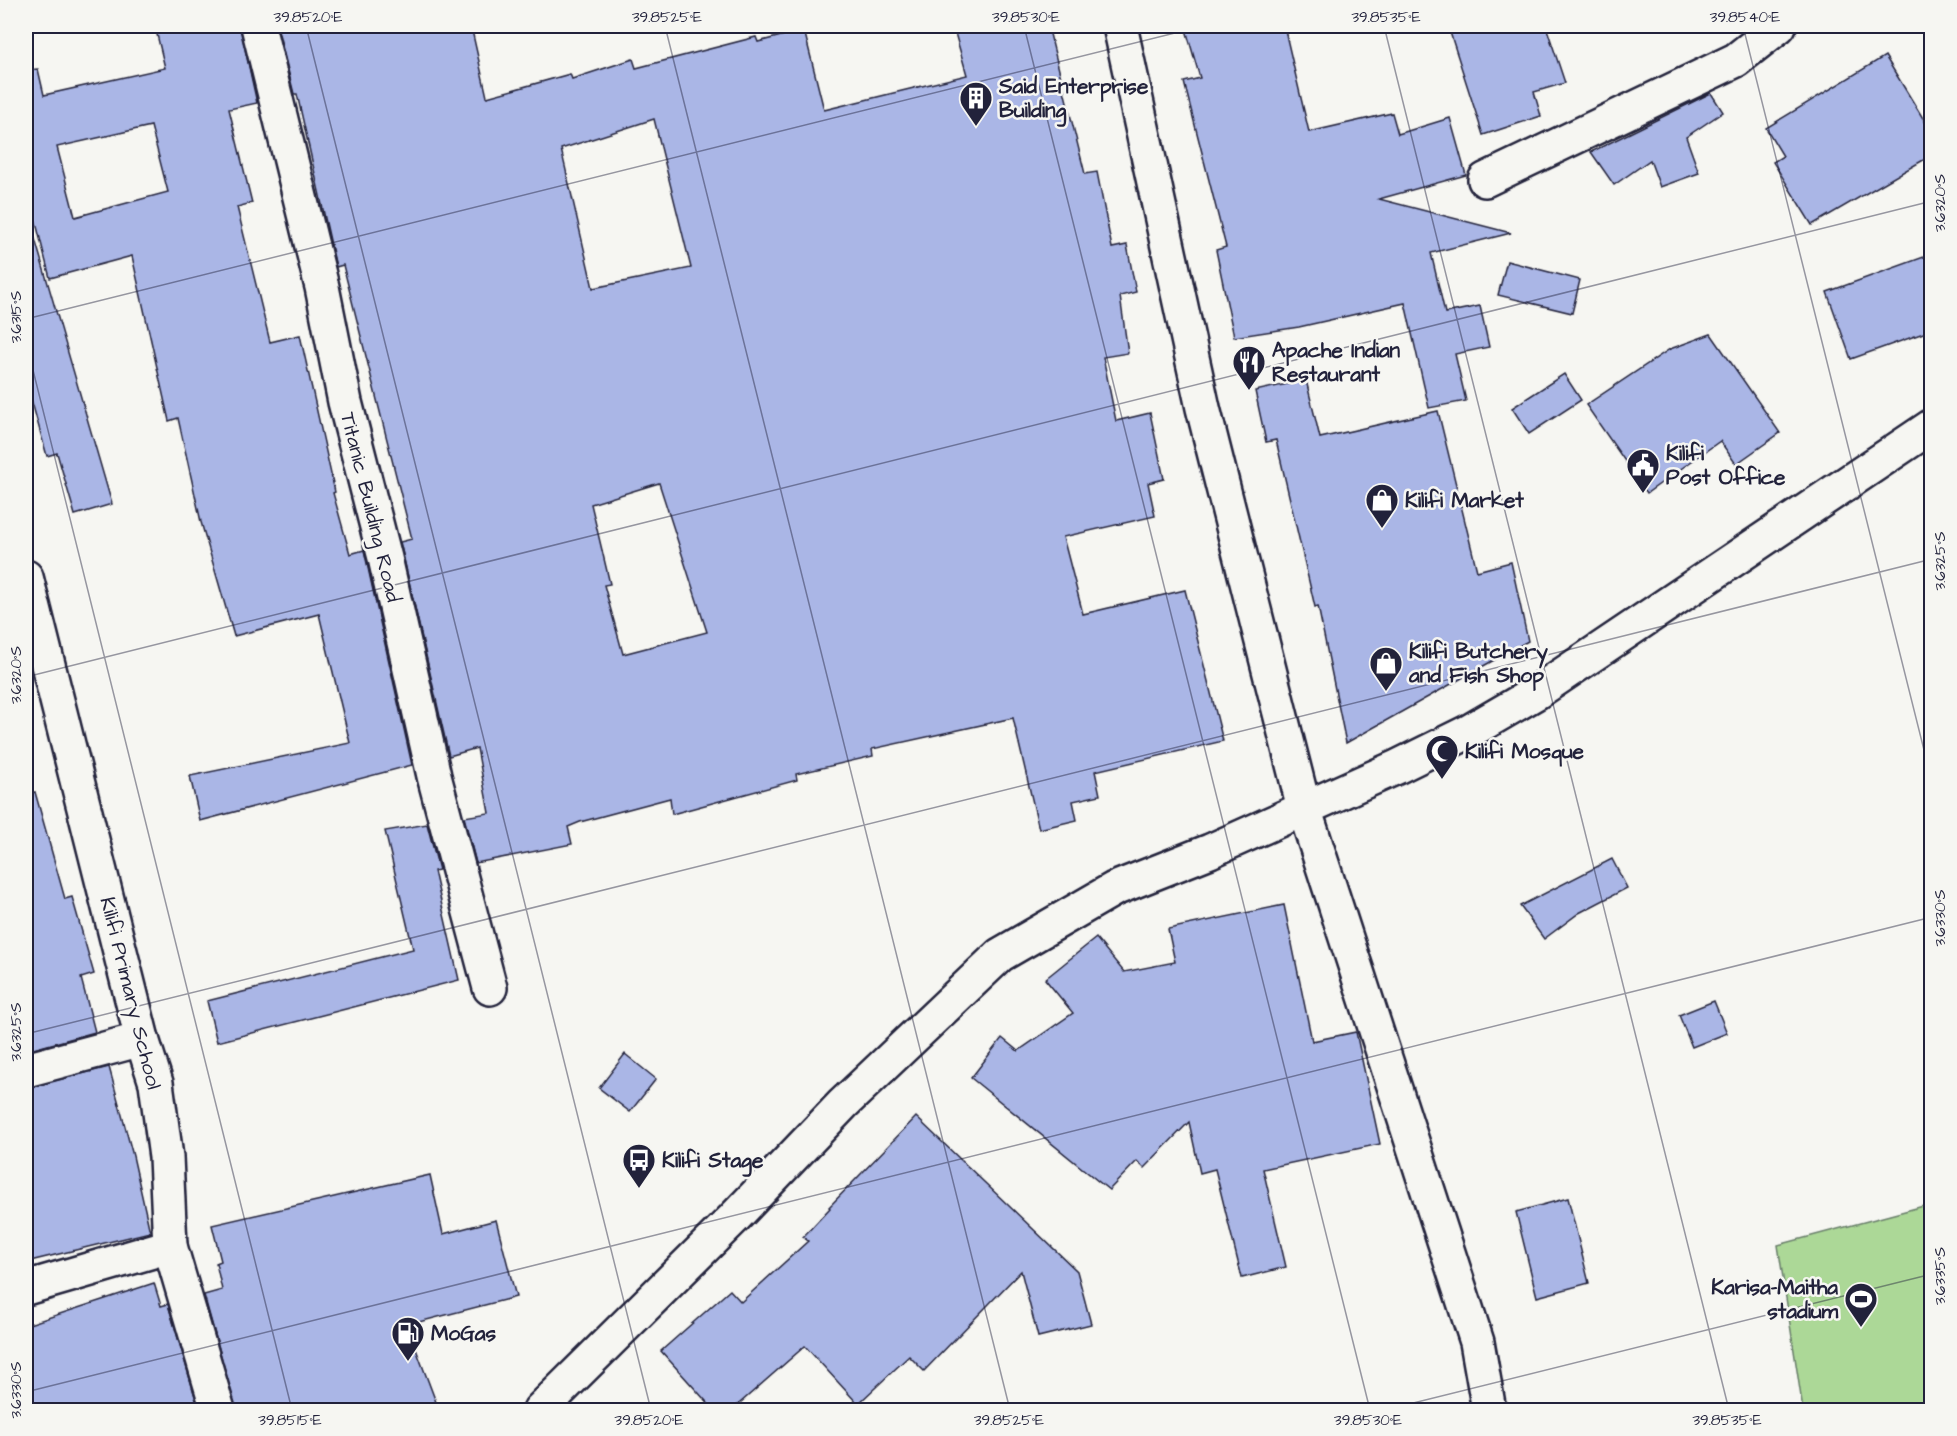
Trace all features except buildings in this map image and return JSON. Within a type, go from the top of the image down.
[{"type":"street","name":"Titanic Building Road","points":[[258,26],[322,287],[345,402],[386,558],[413,689],[490,988]]},
{"type":"street","points":[[1120,26],[1203,408],[1304,808],[1477,1342],[1489,1410]]},
{"type":"street","points":[[1485,180],[1736,60],[1779,26]]},
{"type":"street","points":[[540,1410],[733,1219],[843,1104],[1000,955],[1114,889],[1210,851],[1428,751],[1537,692],[1932,426]]},
{"type":"street","name":"Kilifi Primary School","points":[[26,577],[142,1039],[158,1094],[166,1157],[170,1246],[218,1410]]},
{"type":"street","points":[[26,1070],[142,1039]]},
{"type":"street","points":[[26,1288],[170,1246]]},
{"type":"green space","name":"Karisa-Maitha stadium","points":[[1931,1204],[1931,1410],[1803,1410],[1778,1245]]},
{"type":"place","name":"Said Enterprise Building","points":[[976,127]]},
{"type":"place","name":"Apache Indian Restaurant","points":[[1249,391]]},
{"type":"place","name":"Kilifi Post Office","points":[[1643,494]]},
{"type":"place","name":"Kilifi Market","points":[[1382,529]]},
{"type":"place","name":"Kilifi Butchery and Fish Shop","points":[[1386,692]]},
{"type":"place","name":"Kilifi Mosque","points":[[1442,780]]},
{"type":"place","name":"Kilifi Stage","points":[[639,1189]]},
{"type":"place","name":"Karisa-Maitha stadium","points":[[1861,1328]]},
{"type":"place","name":"MoGas","points":[[408,1362]]}]
